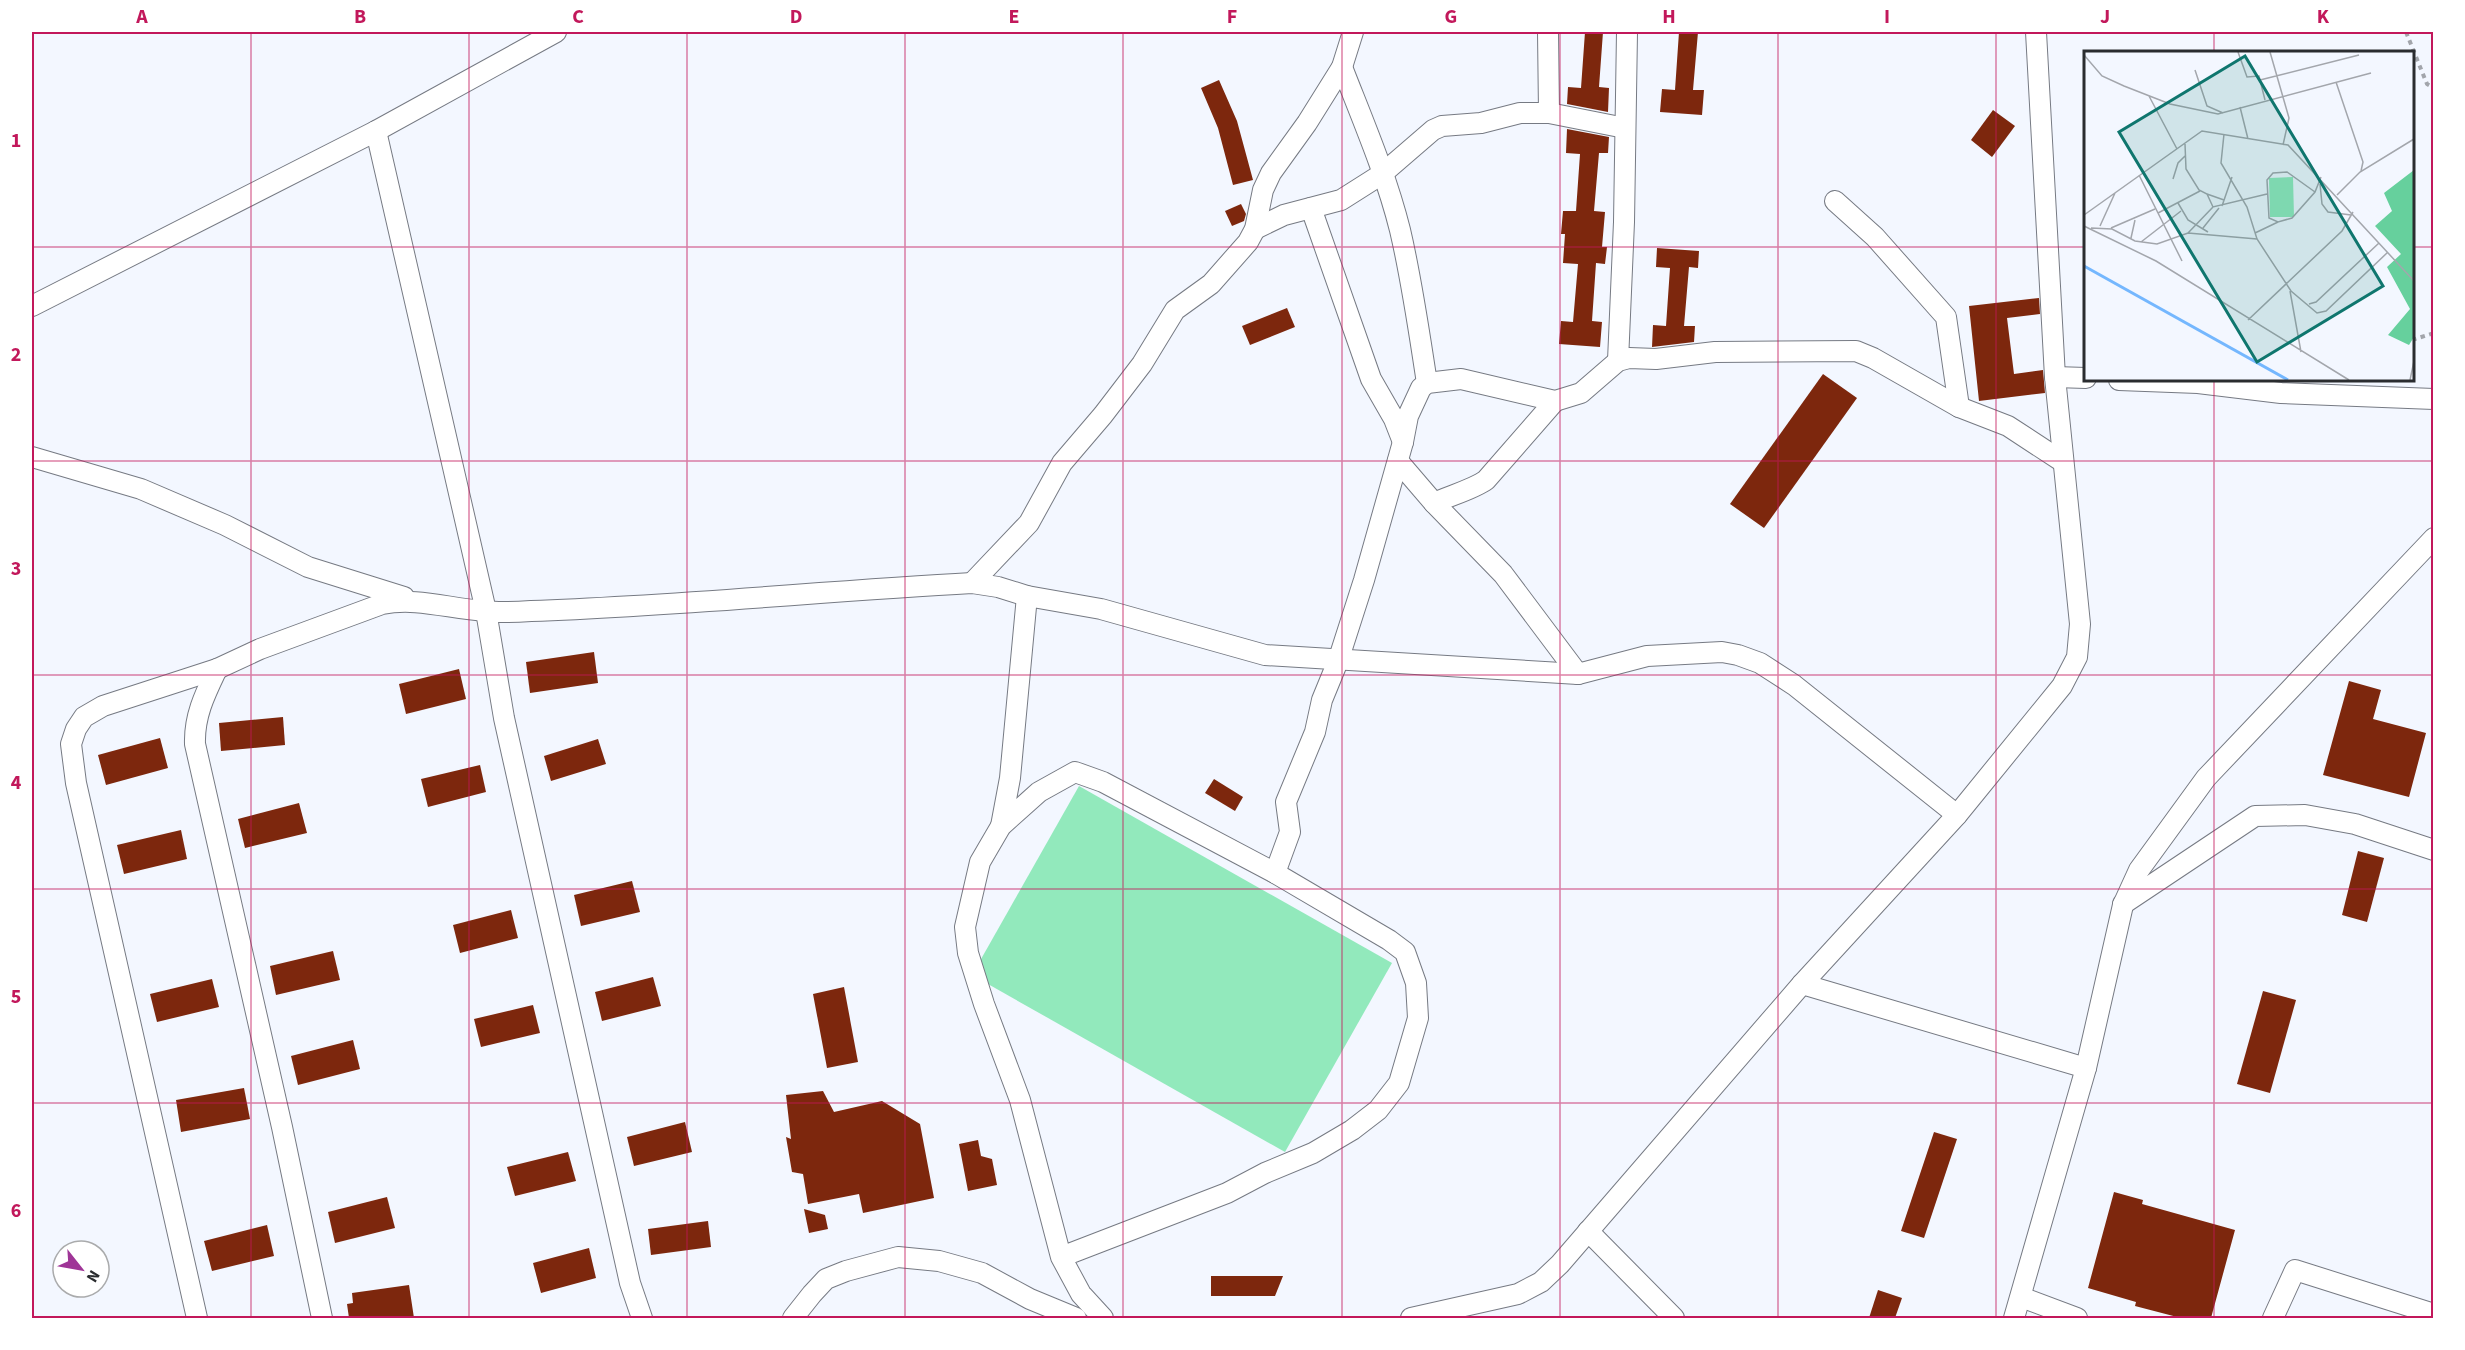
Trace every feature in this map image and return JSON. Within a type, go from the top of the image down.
[{"type":"street","points":[[32,306],[376,131],[556,32]]},
{"type":"street","points":[[972,583],[1029,523],[1062,463],[1142,364],[1175,310],[1211,284],[1248,242],[1255,229],[1259,203],[1271,173],[1307,123],[1342,67],[1353,32]]},
{"type":"street","points":[[1548,32],[1549,113]]},
{"type":"street","points":[[1618,361],[1624,222],[1627,32]]},
{"type":"street","points":[[1411,1318],[1518,1294],[1541,1282],[1560,1264],[1802,984],[1956,815],[2062,686],[2077,657],[2080,624],[2055,377],[2036,32]]},
{"type":"street","points":[[1342,67],[1400,229],[1415,304],[1427,383]]},
{"type":"street","points":[[1255,229],[1284,215],[1341,200],[1382,174],[1433,130],[1442,126],[1481,123],[1520,113],[1549,113],[1625,128]]},
{"type":"street","points":[[376,131],[486,611],[504,718],[549,923],[630,1283],[642,1318]]},
{"type":"street","points":[[1835,201],[1890,253],[1946,317],[1959,407]]},
{"type":"street","points":[[1311,208],[1371,379],[1394,419],[1403,442]]},
{"type":"street","points":[[1275,873],[1290,832],[1286,802],[1315,732],[1322,700],[1338,661],[1398,461],[1408,416],[1421,388],[1427,383],[1461,379],[1555,401],[1581,393],[1618,361],[1715,352],[1856,351],[1873,358],[1959,407],[2008,426],[2063,462]]},
{"type":"street","points":[[2055,377],[2084,378]]},
{"type":"street","points":[[2198,381],[2281,393],[2433,399]]},
{"type":"street","points":[[1434,503],[1486,480],[1555,401]]},
{"type":"street","points":[[32,457],[141,489],[225,525],[308,567],[421,602]]},
{"type":"street","points":[[1398,461],[1434,503],[1503,574],[1578,674]]},
{"type":"street","points":[[2014,1318],[2086,1068],[2122,905],[2139,870],[2206,778],[2433,538]]},
{"type":"street","points":[[197,1318],[76,783],[71,744],[76,729],[84,717],[103,706],[217,669],[260,649],[382,604],[399,601],[421,602],[486,611],[685,604],[972,583],[1101,609],[1265,655],[1578,674],[1647,656],[1722,652],[1760,663],[1794,685],[1956,815]]},
{"type":"street","points":[[1001,826],[1010,778],[1028,596]]},
{"type":"street","points":[[217,669],[198,710],[194,726],[195,744],[322,1318]]},
{"type":"street","points":[[1061,1257],[1227,1193],[1265,1173],[1313,1153],[1352,1130],[1377,1110],[1399,1083],[1418,1018],[1416,983],[1405,952],[1275,873],[1103,782],[1075,772],[1039,792],[1001,826],[980,862],[965,927],[968,953],[984,1004],[1020,1100],[1061,1257],[1081,1294],[1103,1318]]},
{"type":"street","points":[[2122,905],[2255,816],[2305,815],[2355,824],[2433,850]]},
{"type":"street","points":[[1802,984],[2086,1068]]},
{"type":"street","points":[[1588,1231],[1674,1318]]},
{"type":"street","points":[[793,1318],[826,1279],[846,1271],[898,1257],[939,1261],[982,1273],[1030,1299],[1076,1318]]},
{"type":"street","points":[[2273,1318],[2295,1270],[2433,1314]]},
{"type":"street","points":[[2021,1297],[2077,1318]]},
{"type":"path","points":[[2406,32],[2414,51]]},
{"type":"path","points":[[2414,52],[2427,84],[2433,88]]},
{"type":"path","points":[[2414,339],[2433,333]]},
{"type":"green space","points":[[1079,786],[1392,963],[1285,1152],[972,975]]},
{"type":"building","points":[[1585,32],[1603,32],[1599,87],[1609,88],[1608,112],[1567,104],[1568,87],[1581,88]]},
{"type":"building","points":[[1679,32],[1698,32],[1693,90],[1704,90],[1702,115],[1660,112],[1662,89],[1675,90]]},
{"type":"building","points":[[1219,80],[1237,121],[1253,180],[1233,185],[1218,128],[1201,88]]},
{"type":"building","points":[[1993,110],[2015,126],[1992,157],[1971,140]]},
{"type":"building","points":[[1567,129],[1609,137],[1608,153],[1599,153],[1594,211],[1605,212],[1602,247],[1607,247],[1605,264],[1596,263],[1592,321],[1602,322],[1600,347],[1559,344],[1561,321],[1573,322],[1578,264],[1563,263],[1565,234],[1561,234],[1563,211],[1576,211],[1580,154],[1566,153]]},
{"type":"building","points":[[1241,204],[1246,214],[1244,221],[1232,226],[1225,211]]},
{"type":"building","points":[[1657,248],[1699,251],[1698,268],[1689,267],[1684,326],[1695,326],[1694,342],[1652,347],[1653,325],[1666,326],[1670,268],[1656,267]]},
{"type":"building","points":[[2039,298],[2040,314],[2007,318],[2014,374],[2043,370],[2045,393],[1979,401],[1969,306]]},
{"type":"building","points":[[1287,308],[1295,327],[1250,345],[1242,326]]},
{"type":"building","points":[[1823,374],[1857,398],[1764,528],[1730,504]]},
{"type":"building","points":[[594,652],[598,683],[530,693],[526,662]]},
{"type":"building","points":[[459,669],[466,699],[406,714],[399,684]]},
{"type":"building","points":[[2349,681],[2381,690],[2373,719],[2426,733],[2409,797],[2323,775]]},
{"type":"building","points":[[283,717],[285,745],[221,751],[219,723]]},
{"type":"building","points":[[160,738],[168,768],[106,785],[98,755]]},
{"type":"building","points":[[598,739],[606,764],[551,781],[544,756]]},
{"type":"building","points":[[480,765],[486,792],[428,807],[421,779]]},
{"type":"building","points":[[1214,779],[1243,797],[1235,811],[1205,793]]},
{"type":"building","points":[[299,803],[307,833],[245,848],[238,819]]},
{"type":"building","points":[[181,830],[187,859],[124,874],[117,845]]},
{"type":"building","points":[[2358,851],[2384,858],[2367,922],[2342,915]]},
{"type":"building","points":[[632,881],[640,912],[581,926],[574,895]]},
{"type":"building","points":[[511,910],[518,938],[460,953],[453,925]]},
{"type":"building","points":[[333,951],[340,980],[276,995],[270,966]]},
{"type":"building","points":[[653,977],[661,1006],[602,1021],[595,992]]},
{"type":"building","points":[[212,979],[219,1007],[157,1022],[150,994]]},
{"type":"building","points":[[844,987],[858,1062],[827,1068],[813,994]]},
{"type":"building","points":[[2263,991],[2296,1000],[2270,1093],[2237,1084]]},
{"type":"building","points":[[533,1005],[540,1033],[481,1047],[474,1019]]},
{"type":"building","points":[[353,1040],[360,1069],[298,1085],[291,1056]]},
{"type":"building","points":[[244,1088],[250,1119],[181,1132],[176,1100]]},
{"type":"building","points":[[823,1091],[834,1112],[882,1101],[920,1124],[934,1198],[863,1213],[859,1194],[808,1204],[803,1174],[792,1172],[786,1137],[791,1139],[786,1095]]},
{"type":"building","points":[[685,1122],[692,1152],[634,1166],[627,1137]]},
{"type":"building","points":[[1934,1132],[1957,1139],[1924,1238],[1901,1231]]},
{"type":"building","points":[[978,1140],[981,1156],[992,1159],[997,1185],[968,1191],[959,1144]]},
{"type":"building","points":[[568,1152],[576,1181],[515,1196],[507,1167]]},
{"type":"building","points":[[2114,1192],[2143,1200],[2142,1204],[2235,1230],[2211,1318],[2181,1318],[2135,1306],[2136,1302],[2088,1288]]},
{"type":"building","points":[[387,1197],[395,1228],[335,1243],[328,1212]]},
{"type":"building","points":[[804,1209],[825,1215],[828,1229],[809,1233]]},
{"type":"building","points":[[708,1221],[711,1247],[651,1255],[648,1229]]},
{"type":"building","points":[[267,1225],[274,1256],[212,1271],[204,1241]]},
{"type":"building","points":[[589,1248],[596,1278],[541,1293],[533,1263]]},
{"type":"building","points":[[1211,1276],[1283,1276],[1275,1296],[1211,1296]]},
{"type":"building","points":[[409,1285],[414,1318],[349,1318],[347,1304],[353,1303],[352,1293]]},
{"type":"building","points":[[1878,1290],[1902,1298],[1895,1318],[1869,1318]]}]
